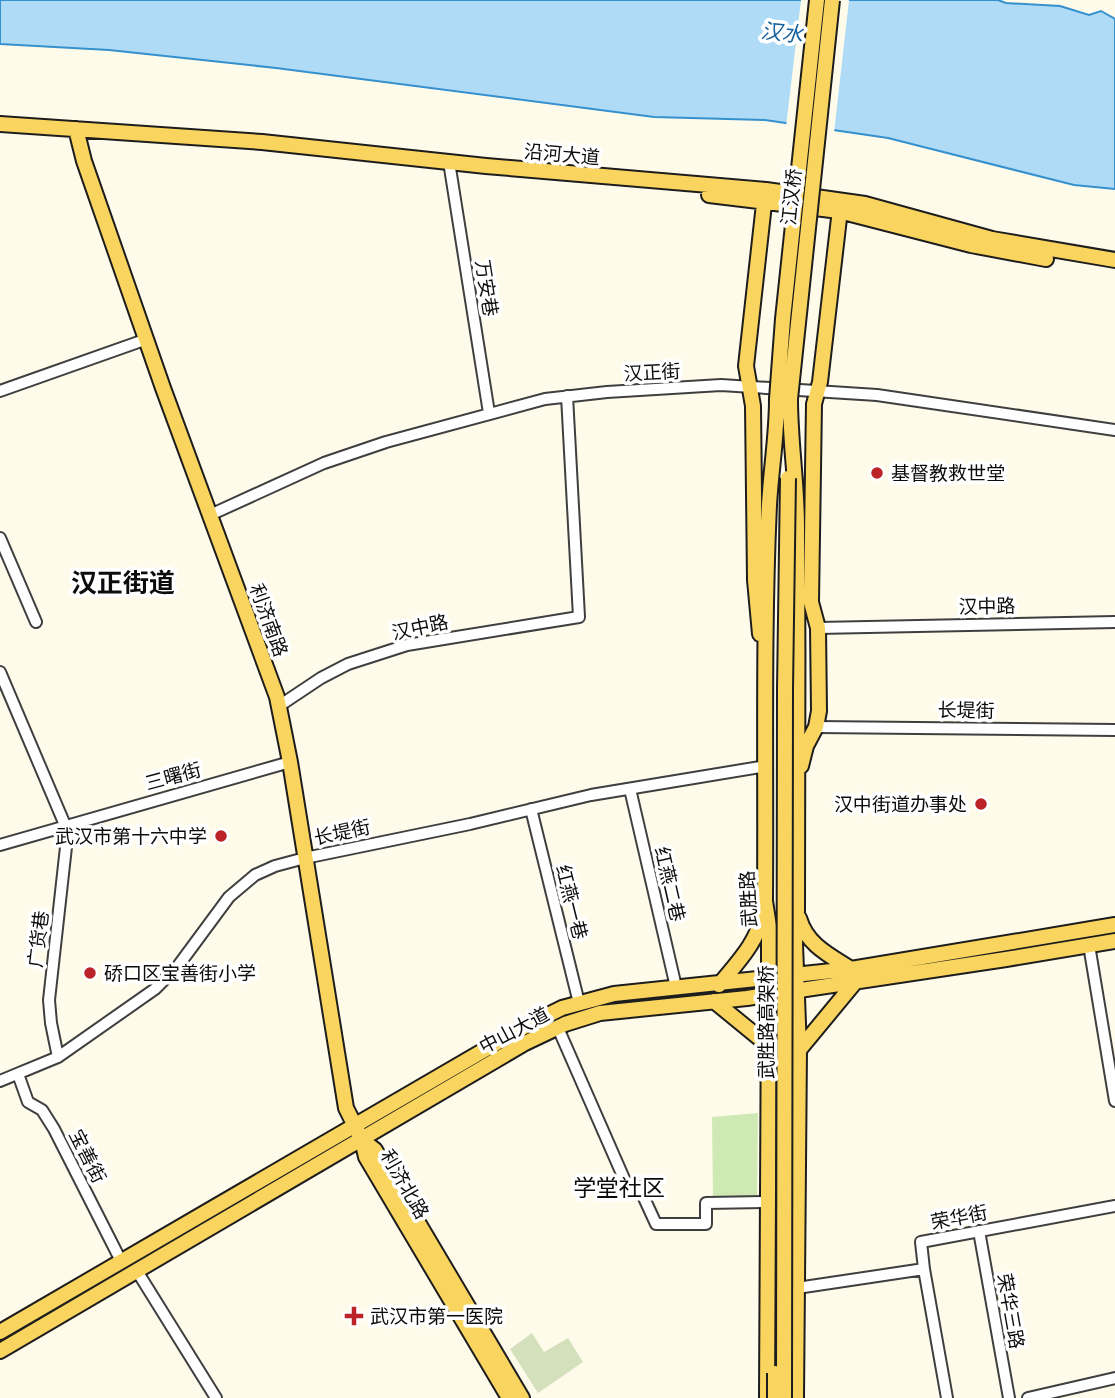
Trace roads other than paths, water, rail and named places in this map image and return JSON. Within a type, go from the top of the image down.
[{"type":"main road","name":"江汉桥","points":[[783,399],[783,318],[817,0]]},
{"type":"main road","name":"江汉桥","points":[[783,399],[832,0]]},
{"type":"main road","name":"沿河大道","points":[[0,124],[77,134],[765,196]]},
{"type":"main road","name":"沿河大道","points":[[0,133],[275,143],[840,205],[865,204],[992,239],[1115,260]]},
{"type":"main road","name":"利济南路","points":[[77,134],[147,339],[279,706],[343,1097],[362,1140]]},
{"type":"main road","points":[[765,196],[746,366],[753,406],[758,627],[767,658]]},
{"type":"main road","name":"沿河大道","points":[[840,205],[971,245],[1115,269]]},
{"type":"main road","points":[[811,602],[814,404],[840,205]]},
{"type":"main road","name":"武胜路","points":[[783,399],[783,435],[796,504],[797,569],[799,1050],[796,1398]]},
{"type":"main road","name":"武胜路","points":[[767,1398],[769,926],[765,901],[769,504],[783,435]]},
{"type":"main road","points":[[783,435],[784,479]]},
{"type":"main road","name":"武胜路高架桥","points":[[775,1398],[784,479]]},
{"type":"main road","name":"武胜路高架桥","points":[[784,479],[785,1398]]},
{"type":"main road","points":[[797,569],[811,602],[818,628],[819,711],[797,784]]},
{"type":"main road","points":[[719,985],[750,947],[761,924],[765,901]]},
{"type":"main road","points":[[797,911],[802,927],[816,947],[854,975],[799,1050]]},
{"type":"main road","name":"中山大道","points":[[854,975],[1115,925]]},
{"type":"main road","name":"中山大道","points":[[0,1351],[525,1043],[558,1027],[600,1013],[714,1001],[769,987],[1115,941]]},
{"type":"main road","name":"中山大道","points":[[0,1332],[524,1027],[562,1008],[614,994],[719,985],[769,987]]},
{"type":"main road","points":[[714,1001],[769,1046]]},
{"type":"main road","name":"利济北路","points":[[362,1140],[366,1157],[509,1398]]},
{"type":"main road","name":"利济北路","points":[[362,1140],[375,1150],[523,1398]]},
{"type":"street","name":"万安巷","points":[[450,168],[489,412]]},
{"type":"street","points":[[0,391],[147,339]]},
{"type":"street","name":"汉正街","points":[[210,515],[324,463],[386,442],[489,412],[567,396],[721,385],[908,399],[1115,430]]},
{"type":"street","name":"汉中路","points":[[279,706],[348,664],[407,645],[579,617],[567,396]]},
{"type":"street","points":[[0,538],[6,566],[36,622]]},
{"type":"street","name":"汉中路","points":[[818,628],[1115,622]]},
{"type":"street","points":[[0,672],[65,825]]},
{"type":"street","name":"长堤街","points":[[816,727],[1115,730]]},
{"type":"street","name":"三曙街","points":[[0,845],[290,762]]},
{"type":"street","name":"长堤街","points":[[0,1081],[58,1057],[155,989],[178,966],[229,897],[255,875],[305,858],[470,824],[591,794],[766,766]]},
{"type":"street","name":"红燕二巷","points":[[630,789],[676,988]]},
{"type":"street","name":"红燕一巷","points":[[531,809],[579,1003]]},
{"type":"street","name":"广货巷","points":[[58,1057],[49,1000],[66,856],[65,825]]},
{"type":"street","points":[[1089,945],[1115,1101]]},
{"type":"street","points":[[558,1027],[629,1190],[639,1187],[656,1224],[706,1224],[706,1203],[768,1202]]},
{"type":"street","name":"宝善街","points":[[18,1074],[28,1102],[42,1110],[54,1129],[121,1261]]},
{"type":"street","name":"荣华街","points":[[924,1269],[921,1242],[1115,1206]]},
{"type":"street","name":"荣华三路","points":[[979,1231],[1009,1398]]},
{"type":"street","points":[[797,1288],[924,1269],[947,1398]]},
{"type":"street","points":[[137,1271],[216,1398]]},
{"type":"street","points":[[1028,1398],[1061,1394],[1115,1378]]},
{"type":"water","name":"汉水","points":[[0,0],[998,0],[1006,3],[1060,6],[1089,15],[1101,11],[1115,19],[1115,189],[1074,185],[888,138],[765,120],[654,117],[276,68],[109,50],[0,44]]},
{"type":"place","name":"基督教救世堂","points":[[877,473]]},
{"type":"place","name":"汉中街道办事处","points":[[981,804]]},
{"type":"place","name":"武汉市第十六中学","points":[[221,836]]},
{"type":"place","name":"硚口区宝善街小学","points":[[90,973]]},
{"type":"place","name":"武汉市第一医院","points":[[354,1316]]},
{"type":"district","name":"汉正街道","points":[[123,582]]},
{"type":"district","name":"学堂社区","points":[[619,1187]]}]
